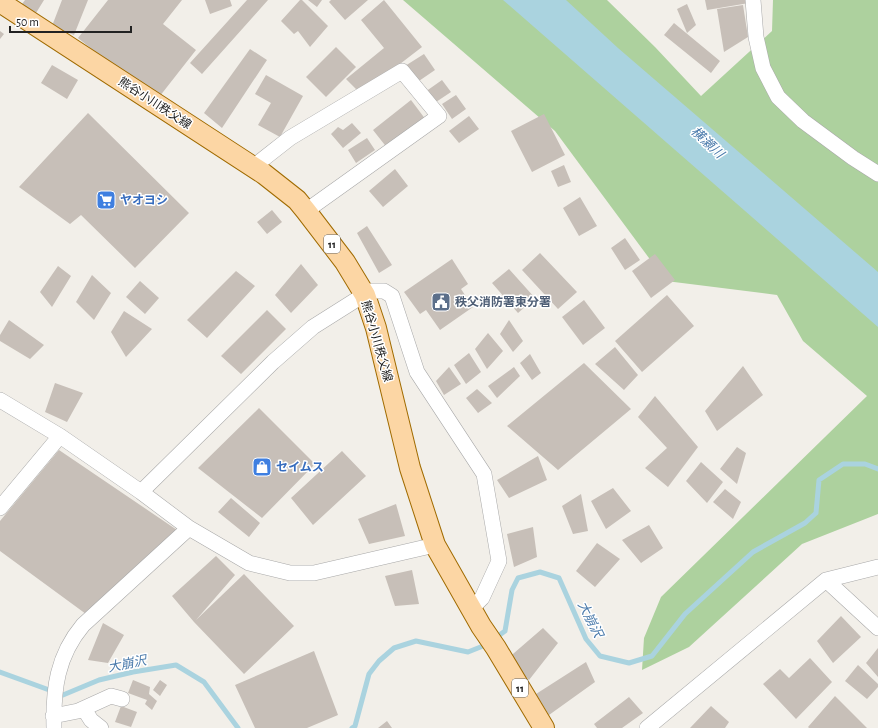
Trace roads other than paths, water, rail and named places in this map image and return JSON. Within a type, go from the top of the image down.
[{"type":"main road","name":"熊谷小川秩父線","points":[[0,2],[253,167],[297,200],[345,262],[364,295],[376,328],[410,468],[435,545],[481,626],[496,648],[544,728]]},
{"type":"street","points":[[753,0],[756,37],[763,68],[778,97],[803,122],[878,174]]},
{"type":"street","points":[[253,167],[290,138],[402,71],[438,116],[306,211]]},
{"type":"street","points":[[141,492],[279,357],[313,327],[370,291],[384,291],[392,296],[417,372],[484,474],[499,560],[482,598],[471,608]]},
{"type":"street","points":[[0,400],[60,436],[141,492],[189,528],[217,546],[249,563],[290,574],[314,573],[435,545]]},
{"type":"street","points":[[0,508],[60,436]]},
{"type":"street","points":[[122,699],[111,696],[84,709],[54,716],[56,684],[63,656],[73,637],[78,631],[189,528]]},
{"type":"street","points":[[647,728],[826,580],[878,567]]},
{"type":"street","points":[[826,580],[878,628]]},
{"type":"street","points":[[84,709],[90,720],[101,728]]},
{"type":"water","name":"横瀬川","points":[[503,0],[566,0],[618,48],[878,272],[878,327]]},
{"type":"waterway","name":"大崩沢","points":[[494,639],[505,631],[512,590],[518,578],[540,572],[559,578],[586,639],[600,656],[629,663],[652,656],[685,614],[753,552],[805,523],[816,513],[819,480],[843,464],[865,464],[878,469]]},
{"type":"waterway","name":"大崩沢","points":[[352,728],[355,726],[369,674],[379,661],[394,648],[416,641],[468,652],[488,644]]},
{"type":"waterway","name":"大崩沢","points":[[0,672],[63,695],[99,680],[133,672],[176,665],[204,682],[238,728]]},
{"type":"place","name":"ヤオヨシ","points":[[106,200]]},
{"type":"place","name":"秩父消防署東分署","points":[[441,302]]},
{"type":"place","name":"セイムス","points":[[262,467]]}]
